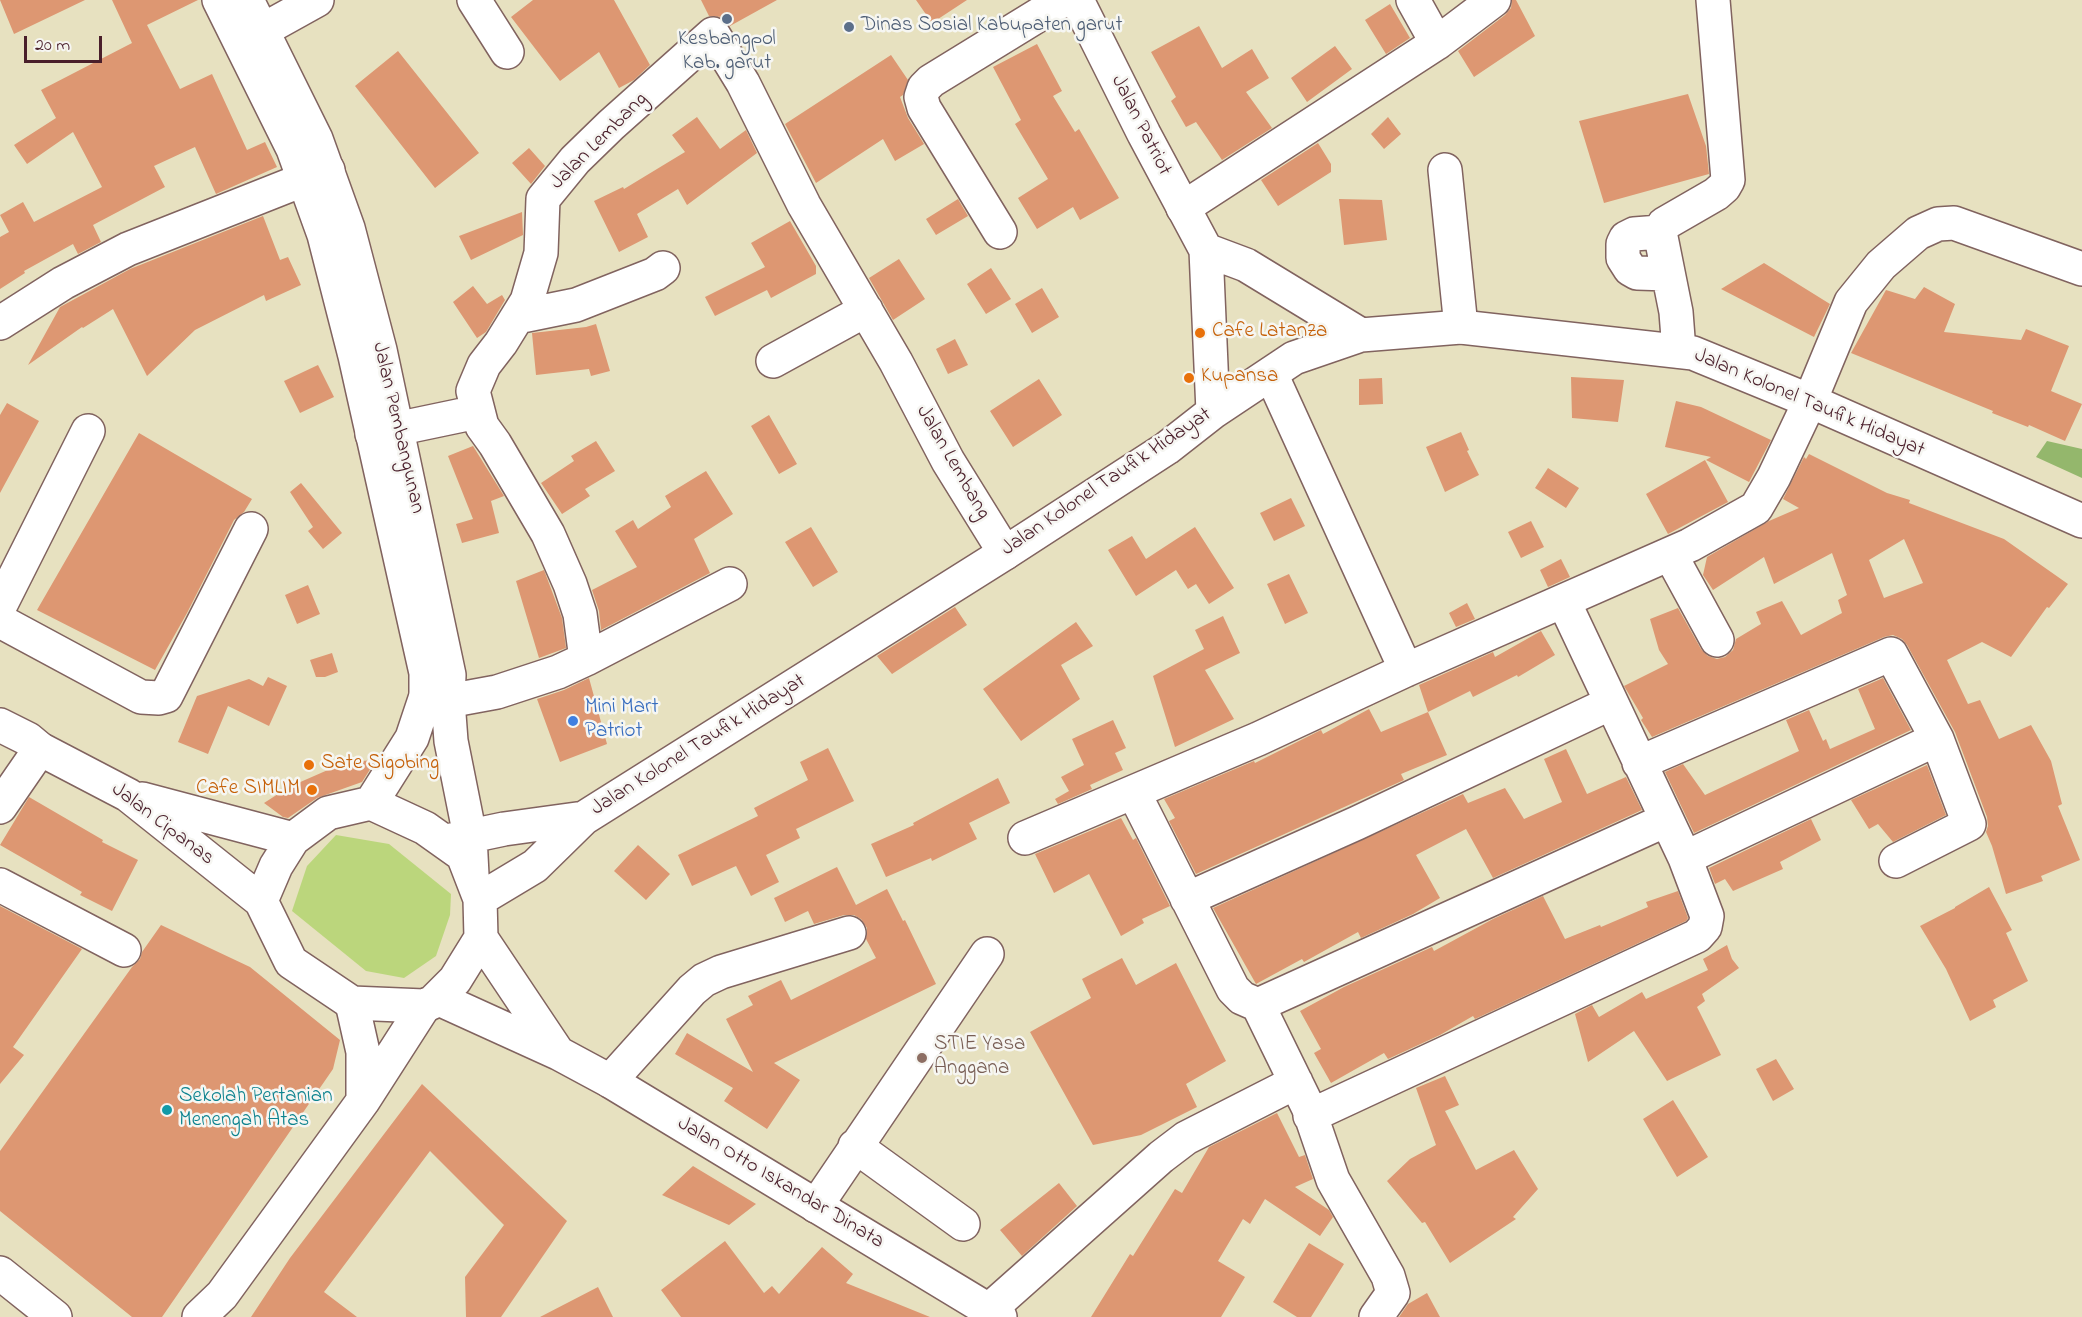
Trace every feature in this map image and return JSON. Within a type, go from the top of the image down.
[{"type":"street","name":"Jalan Pembangunan","points":[[219,0],[293,149],[316,175],[348,228],[380,350],[385,431],[449,675],[437,698],[371,802]]},
{"type":"street","name":"Jalan Pembangunan","points":[[247,0],[316,139],[316,175]]},
{"type":"street","points":[[262,30],[317,0]]},
{"type":"street","points":[[474,0],[507,52]]},
{"type":"street","points":[[1000,232],[924,108],[921,97],[924,88],[931,81],[1063,0]]},
{"type":"street","name":"Jalan Patriot","points":[[1077,0],[1144,134],[1206,250],[1213,411]]},
{"type":"street","points":[[1413,0],[1437,43]]},
{"type":"street","points":[[1184,208],[1437,43],[1494,0]]},
{"type":"street","points":[[1679,351],[1676,312],[1668,274],[1637,273],[1630,269],[1623,258],[1623,244],[1626,238],[1634,234],[1660,232],[1664,224],[1716,194],[1728,180],[1713,0]]},
{"type":"street","name":"Jalan Lembang","points":[[586,659],[580,614],[570,584],[548,534],[482,426],[473,391],[484,365],[527,301],[542,253],[543,199],[575,160],[603,132],[713,34],[753,101],[804,205],[896,362],[948,462],[1005,553]]},
{"type":"street","points":[[1445,170],[1461,327]]},
{"type":"street","points":[[0,323],[63,283],[128,249],[316,175]]},
{"type":"street","points":[[1025,838],[1134,793],[1406,670],[1564,602],[1690,545],[1756,508],[1774,477],[1810,401],[1851,302],[1881,265],[1918,233],[1938,224],[1954,223],[2082,269]]},
{"type":"street","points":[[1206,250],[1246,265],[1361,335]]},
{"type":"street","points":[[517,318],[576,305],[655,274],[663,268]]},
{"type":"street","points":[[773,362],[866,310]]},
{"type":"street","name":"Jalan Kolonel Taufik Hidayat","points":[[584,818],[1005,553],[1167,448],[1213,411],[1294,358],[1361,335],[1461,327],[1693,353],[1810,401],[2082,521]]},
{"type":"street","points":[[1271,374],[1406,670]]},
{"type":"street","points":[[385,431],[477,412]]},
{"type":"street","points":[[0,606],[88,431]]},
{"type":"street","points":[[0,621],[141,697],[166,696],[251,529]]},
{"type":"street","points":[[1670,554],[1717,640]]},
{"type":"street","points":[[437,698],[497,692],[558,672],[730,584]]},
{"type":"street","points":[[1310,1116],[1697,936],[1705,927],[1707,916],[1684,858],[1564,602]]},
{"type":"street","points":[[1639,763],[1891,654],[1937,739],[1970,824],[1896,861]]},
{"type":"street","name":"Jalan Pembangunan","points":[[437,698],[451,741],[457,839],[476,888]]},
{"type":"street","points":[[1187,899],[1357,824],[1611,703]]},
{"type":"street","points":[[0,807],[23,738]]},
{"type":"street","name":"Jalan Cipanas","points":[[23,738],[128,795],[261,901]]},
{"type":"street","points":[[412,738],[451,741]]},
{"type":"street","points":[[1684,858],[1937,739]]},
{"type":"street","points":[[1134,793],[1233,989],[1242,998],[1258,1005],[1296,1082],[1333,1180],[1388,1276],[1393,1293],[1376,1317]]},
{"type":"street","points":[[128,795],[293,839]]},
{"type":"street","points":[[558,1053],[430,1002],[352,1003],[291,962],[261,901],[276,866],[293,839],[328,813],[371,802],[425,828],[457,839],[584,818]]},
{"type":"street","points":[[558,1053],[481,938],[476,888],[535,866],[584,818]]},
{"type":"street","points":[[1258,1005],[1666,820]]},
{"type":"street","points":[[0,885],[124,950]]},
{"type":"street","points":[[610,1081],[692,990],[704,980],[722,972],[849,933]]},
{"type":"street","points":[[199,1317],[222,1295],[363,1101],[430,1002],[455,980],[481,938]]},
{"type":"street","points":[[816,1206],[987,954]]},
{"type":"street","points":[[352,1003],[363,1052],[363,1101]]},
{"type":"street","name":"Jalan Otto Iskandar Dinata","points":[[558,1053],[610,1081],[995,1313]]},
{"type":"street","points":[[995,1313],[1161,1157],[1185,1138],[1296,1082]]},
{"type":"street","points":[[855,1146],[963,1224]]},
{"type":"street","points":[[0,1273],[55,1317]]},
{"type":"green space","points":[[2047,441],[2082,449],[2082,478],[2036,457]]},
{"type":"green space","points":[[336,835],[389,844],[451,894],[450,915],[436,956],[404,978],[366,971],[292,911],[307,866]]},
{"type":"building","points":[[0,0],[85,0],[14,34]]},
{"type":"building","points":[[112,0],[198,0],[147,25],[180,89],[212,74],[247,150],[265,142],[277,167],[216,194],[195,147],[154,166],[165,187],[93,225],[101,242],[78,254],[73,244],[24,271],[25,273],[0,289],[0,237],[9,232],[0,215],[23,202],[34,222],[102,187],[73,132],[27,164],[14,145],[56,118],[41,90],[132,43]]},
{"type":"building","points":[[533,0],[614,0],[650,65],[634,80],[619,88],[599,52],[560,81],[511,17]]},
{"type":"building","name":"Kesbangpol Kab. garut","points":[[701,0],[777,0],[730,26],[722,17],[709,16]]},
{"type":"building","points":[[916,0],[967,0],[932,23]]},
{"type":"building","points":[[1512,0],[1516,0],[1535,36],[1474,77],[1458,51],[1505,15],[1511,8]]},
{"type":"building","points":[[1390,4],[1410,38],[1386,54],[1365,20]]},
{"type":"building","points":[[1199,26],[1222,68],[1252,49],[1269,78],[1246,92],[1272,128],[1222,160],[1196,122],[1186,127],[1171,101],[1176,97],[1151,52]]},
{"type":"building","points":[[1037,44],[1062,91],[1053,96],[1075,132],[1079,129],[1119,198],[1080,220],[1073,207],[1037,229],[1018,198],[1048,179],[1015,124],[1021,120],[993,67]]},
{"type":"building","points":[[1335,46],[1352,69],[1307,102],[1291,78]]},
{"type":"building","points":[[398,51],[479,153],[435,188],[355,86]]},
{"type":"building","points":[[891,55],[908,80],[903,95],[900,97],[908,118],[924,144],[895,161],[883,139],[816,183],[785,124]]},
{"type":"building","points":[[1688,94],[1706,146],[1709,174],[1604,203],[1579,121]]},
{"type":"building","points":[[697,117],[720,149],[746,130],[757,153],[687,205],[678,189],[637,214],[648,237],[619,252],[594,201],[623,187],[624,189],[685,152],[672,135]]},
{"type":"building","points":[[1388,117],[1401,134],[1384,149],[1371,134]]},
{"type":"building","points":[[1318,143],[1331,164],[1331,172],[1278,206],[1261,180]]},
{"type":"building","points":[[529,148],[545,166],[531,184],[512,163]]},
{"type":"building","points":[[958,199],[968,216],[936,235],[926,219]]},
{"type":"building","points":[[1339,199],[1382,200],[1387,240],[1344,245]]},
{"type":"building","points":[[522,212],[523,235],[471,260],[459,236]]},
{"type":"building","points":[[263,216],[280,260],[288,257],[301,285],[266,301],[264,295],[195,330],[147,376],[113,309],[82,327],[28,365],[60,307],[130,269]]},
{"type":"building","points":[[790,221],[816,266],[816,274],[771,298],[767,290],[715,316],[705,297],[765,267],[751,243]]},
{"type":"building","points":[[899,259],[925,299],[893,320],[869,278]]},
{"type":"building","points":[[1764,263],[1830,304],[1814,337],[1721,289]]},
{"type":"building","points":[[991,268],[1011,299],[986,314],[967,284]]},
{"type":"building","points":[[473,286],[487,304],[502,295],[505,300],[486,332],[477,338],[453,302]]},
{"type":"building","points":[[1924,287],[1955,304],[1944,332],[2021,340],[2026,329],[2069,346],[2051,391],[2082,404],[2065,441],[2029,425],[2028,427],[1992,413],[1993,411],[1851,353],[1886,290],[1915,299]]},
{"type":"building","points":[[1042,288],[1059,317],[1032,333],[1015,304]]},
{"type":"building","points":[[596,324],[610,371],[591,376],[589,369],[536,375],[532,333]]},
{"type":"building","points":[[955,339],[968,365],[948,374],[936,349]]},
{"type":"building","points":[[318,365],[334,397],[300,413],[284,381]]},
{"type":"building","points":[[1571,377],[1624,380],[1618,422],[1572,418]]},
{"type":"building","points":[[1382,378],[1383,404],[1359,405],[1359,379]]},
{"type":"building","points":[[1039,379],[1062,415],[1013,447],[990,411]]},
{"type":"building","points":[[1676,401],[1701,407],[1771,440],[1749,482],[1706,460],[1711,457],[1665,447]]},
{"type":"building","points":[[7,403],[39,421],[0,493],[0,415]]},
{"type":"building","points":[[769,415],[797,464],[779,474],[751,426]]},
{"type":"building","points":[[1461,432],[1469,450],[1467,451],[1479,475],[1445,492],[1426,447]]},
{"type":"building","points":[[139,433],[252,499],[244,512],[234,520],[155,670],[37,610]]},
{"type":"building","points":[[596,441],[615,471],[585,489],[590,496],[562,514],[541,483],[574,461],[571,456]]},
{"type":"building","points":[[473,446],[504,496],[491,501],[499,533],[462,543],[456,524],[473,519],[448,456]]},
{"type":"building","points":[[1809,454],[1887,493],[1910,500],[1909,503],[2004,539],[2068,584],[2049,608],[2047,607],[2011,657],[1982,642],[1947,660],[1968,704],[1980,700],[1999,739],[2031,725],[2051,761],[2062,804],[2058,806],[2080,860],[2041,876],[2043,881],[2006,894],[1986,832],[1987,817],[1955,732],[1907,645],[1902,639],[1893,635],[1652,737],[1624,686],[1668,664],[1659,650],[1650,619],[1678,608],[1701,649],[1708,656],[1717,659],[1725,657],[1733,650],[1736,639],[1761,624],[1756,612],[1782,601],[1801,635],[1842,613],[1838,600],[1847,595],[1832,553],[1774,584],[1764,557],[1713,590],[1703,575],[1707,557],[1769,521],[1799,508],[1783,499],[1804,457],[1806,459]],"holes":[[[1904,539],[1923,583],[1884,598],[1869,560]]]},
{"type":"building","points":[[1705,460],[1728,502],[1668,534],[1646,494]]},
{"type":"building","points":[[1548,468],[1579,488],[1566,508],[1535,488]]},
{"type":"building","points":[[706,471],[733,514],[694,539],[710,573],[601,630],[599,611],[592,590],[637,567],[615,531],[633,520],[638,529],[671,507],[665,496]]},
{"type":"building","points":[[301,483],[342,533],[323,549],[308,531],[313,527],[290,492]]},
{"type":"building","points":[[1291,498],[1305,526],[1274,541],[1260,513]]},
{"type":"building","points":[[1531,521],[1544,547],[1521,558],[1508,532]]},
{"type":"building","points":[[811,527],[838,572],[813,587],[785,542]]},
{"type":"building","points":[[1195,527],[1234,588],[1209,604],[1196,584],[1188,589],[1176,570],[1136,596],[1108,550],[1132,536],[1146,559]]},
{"type":"building","points":[[1561,559],[1570,577],[1548,587],[1540,570]]},
{"type":"building","points":[[544,570],[562,618],[566,648],[539,658],[516,581]]},
{"type":"building","points":[[1289,574],[1308,613],[1285,624],[1267,584]]},
{"type":"building","points":[[308,585],[320,614],[297,624],[285,595]]},
{"type":"building","points":[[1467,603],[1475,619],[1456,627],[1449,613]]},
{"type":"building","points":[[955,607],[967,625],[892,674],[877,656]]},
{"type":"building","points":[[1223,616],[1240,653],[1205,670],[1234,719],[1175,747],[1153,676],[1204,649],[1195,630]]},
{"type":"building","points":[[1076,622],[1093,646],[1061,665],[1080,699],[1021,741],[983,689]]},
{"type":"building","points":[[1541,631],[1555,655],[1518,677],[1517,675],[1473,697],[1470,691],[1428,712],[1419,685],[1493,652],[1495,657]]},
{"type":"building","points":[[332,653],[338,672],[325,677],[316,677],[310,660]]},
{"type":"building","points":[[268,677],[287,686],[269,726],[228,706],[208,754],[178,742],[197,696],[249,679],[263,686]]},
{"type":"building","name":"Mini Mart Patriot","points":[[589,678],[607,744],[560,762],[537,699]]},
{"type":"building","points":[[1883,678],[1911,730],[1694,833],[1665,772],[1683,764],[1705,795],[1799,751],[1786,720],[1809,710],[1823,741],[1826,739],[1830,749],[1875,729],[1858,689]]},
{"type":"building","points":[[1369,709],[1381,732],[1428,712],[1447,755],[1401,774],[1404,780],[1196,874],[1169,821],[1175,818],[1164,799],[1254,761],[1255,763],[1321,730],[1323,734]]},
{"type":"building","points":[[1113,720],[1126,748],[1115,753],[1123,770],[1090,785],[1092,789],[1058,804],[1055,799],[1069,791],[1061,777],[1084,765],[1072,739]]},
{"type":"building","points":[[828,748],[854,801],[796,829],[800,838],[766,855],[779,882],[751,896],[736,866],[692,886],[678,855],[758,816],[754,808],[808,780],[800,762]]},
{"type":"building","points":[[1566,749],[1587,794],[1626,777],[1642,810],[1493,878],[1466,829],[1416,855],[1440,898],[1413,914],[1361,938],[1358,932],[1304,962],[1302,959],[1256,984],[1213,908],[1463,794],[1468,803],[1505,788],[1524,819],[1562,802],[1544,759]]},
{"type":"building","name":"Cafe SIMLIM","points":[[376,760],[362,782],[317,798],[288,818],[283,817],[264,803],[289,787],[346,762]]},
{"type":"building","points":[[1927,765],[1946,815],[1893,842],[1878,824],[1869,829],[1851,800]]},
{"type":"building","points":[[998,778],[1010,803],[969,823],[977,839],[932,861],[931,858],[886,877],[871,844],[914,825],[913,823]]},
{"type":"building","points":[[29,797],[103,840],[102,842],[138,860],[112,911],[80,895],[82,892],[0,845]]},
{"type":"building","points":[[1121,818],[1133,840],[1136,838],[1170,906],[1142,919],[1144,923],[1121,936],[1089,874],[1054,893],[1035,854]]},
{"type":"building","points":[[1811,819],[1821,840],[1780,862],[1783,869],[1733,891],[1725,879],[1715,884],[1709,868]]},
{"type":"building","points":[[638,845],[670,874],[646,900],[614,871]]},
{"type":"building","points":[[837,867],[856,905],[887,889],[936,984],[774,1063],[800,1080],[767,1129],[724,1101],[733,1088],[675,1054],[687,1033],[753,1072],[726,1019],[753,1005],[748,996],[781,980],[791,1000],[876,958],[866,939],[867,928],[861,919],[854,915],[844,915],[814,924],[808,911],[785,922],[774,898]]},
{"type":"building","points":[[1989,887],[2012,930],[2006,933],[2028,981],[1993,1000],[1996,1007],[1970,1021],[1946,969],[1920,926]]},
{"type":"building","points":[[1678,891],[1688,918],[1686,921],[1475,1019],[1473,1016],[1440,1035],[1388,1059],[1384,1053],[1331,1083],[1314,1053],[1321,1049],[1300,1011],[1344,987],[1432,947],[1434,951],[1493,919],[1543,896],[1565,939],[1600,925],[1601,927],[1648,907],[1646,902]]},
{"type":"building","points":[[0,906],[82,949],[13,1047],[24,1055],[0,1084]]},
{"type":"building","name":"Sekolah Pertanian Menengah Atas","points":[[161,925],[250,967],[340,1040],[333,1069],[162,1317],[132,1317],[0,1211],[0,1151],[140,959],[142,952]]},
{"type":"building","points":[[1727,945],[1732,959],[1739,968],[1702,994],[1705,1001],[1697,1007],[1721,1055],[1667,1081],[1634,1031],[1588,1062],[1575,1014],[1592,1005],[1599,1017],[1642,992],[1646,999],[1708,970],[1703,959]]},
{"type":"building","points":[[1122,958],[1136,985],[1176,963],[1226,1061],[1186,1084],[1197,1107],[1141,1135],[1093,1145],[1030,1032],[1091,998],[1082,979]]},
{"type":"building","points":[[1776,1059],[1794,1089],[1773,1101],[1756,1069]]},
{"type":"building","points":[[1445,1076],[1459,1105],[1445,1111],[1476,1170],[1514,1150],[1538,1189],[1513,1217],[1516,1219],[1450,1263],[1425,1222],[1422,1223],[1387,1181],[1410,1159],[1436,1145],[1416,1088]]},
{"type":"building","points":[[422,1084],[567,1221],[501,1317],[466,1317],[465,1277],[504,1225],[430,1151],[324,1292],[357,1317],[251,1317],[290,1258]]},
{"type":"building","points":[[1673,1100],[1708,1157],[1677,1177],[1643,1119]]},
{"type":"building","points":[[1277,1113],[1299,1157],[1305,1155],[1313,1179],[1295,1187],[1329,1210],[1333,1217],[1320,1236],[1265,1199],[1250,1224],[1243,1219],[1218,1261],[1245,1277],[1221,1317],[1091,1317],[1130,1254],[1133,1256],[1175,1189],[1182,1193],[1209,1147]]},
{"type":"building","points":[[693,1166],[756,1204],[729,1225],[662,1195]]},
{"type":"building","points":[[1059,1183],[1077,1206],[1022,1256],[1000,1230]]},
{"type":"building","points":[[725,1241],[764,1293],[772,1286],[779,1294],[822,1247],[853,1274],[846,1283],[930,1317],[681,1317],[661,1290]]},
{"type":"building","points":[[1309,1243],[1344,1264],[1311,1317],[1297,1317],[1273,1302]]},
{"type":"building","points":[[598,1287],[613,1317],[540,1317]]},
{"type":"building","points":[[1427,1293],[1440,1317],[1399,1317],[1408,1304]]},
{"type":"place","name":"Kesbangpol Kab. garut","points":[[727,19]]},
{"type":"place","name":"Dinas Sosial Kabupaten garut","points":[[849,27]]},
{"type":"place","name":"Cafe Latanza","points":[[1200,333]]},
{"type":"place","name":"Kupansa","points":[[1189,378]]},
{"type":"place","name":"Mini Mart Patriot","points":[[573,721]]},
{"type":"place","name":"Sate Sigobing","points":[[309,765]]},
{"type":"place","name":"Cafe SIMLIM","points":[[312,790]]},
{"type":"place","name":"STIE Yasa Anggana","points":[[922,1058]]},
{"type":"place","name":"Sekolah Pertanian Menengah Atas","points":[[167,1110]]}]
